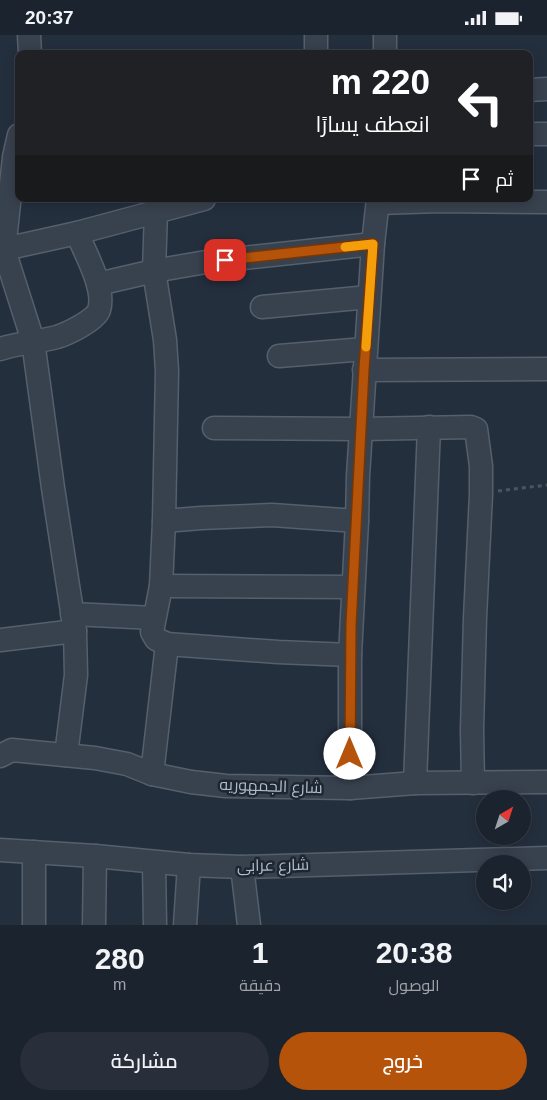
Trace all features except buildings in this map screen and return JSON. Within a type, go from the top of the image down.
[{"type":"street","points":[[29,35],[30,50]]},
{"type":"street","points":[[316,35],[316,50]]},
{"type":"street","points":[[385,35],[385,50]]},
{"type":"street","points":[[533,89],[547,89]]},
{"type":"street","points":[[533,134],[547,134]]},
{"type":"street","points":[[15,143],[7,158],[2,250],[33,341],[73,622],[76,675],[66,755]]},
{"type":"street","points":[[2,250],[77,233],[192,202]]},
{"type":"street","points":[[350,788],[350,655],[358,477],[369,297],[378,202]]},
{"type":"street","points":[[533,202],[547,202]]},
{"type":"street","points":[[156,211],[154,271],[165,339],[167,371],[161,586],[152,627],[154,635],[158,641],[167,644],[350,655]]},
{"type":"street","points":[[0,349],[58,336],[76,329],[97,314],[100,305],[98,284],[77,233]]},
{"type":"street","points":[[98,284],[154,271],[206,262],[373,244]]},
{"type":"street","points":[[262,307],[369,297]]},
{"type":"street","points":[[279,356],[547,369]]},
{"type":"street","points":[[415,783],[429,427]]},
{"type":"street","points":[[214,428],[362,429],[471,427],[476,429],[481,494],[475,618],[472,730],[473,783]]},
{"type":"street","points":[[164,521],[272,515],[357,521]]},
{"type":"street","points":[[161,586],[353,587]]},
{"type":"street","points":[[0,640],[73,622],[154,618]]},
{"type":"street","points":[[152,774],[167,644]]},
{"type":"street","name":"شارع الجمهوريه","points":[[4,750],[95,758],[127,764],[152,774],[191,782],[226,786],[350,788],[415,783],[547,782]]},
{"type":"street","name":"شارع عرابى","points":[[0,850],[95,856],[154,863],[242,867],[547,858]]},
{"type":"street","points":[[34,852],[34,925]]},
{"type":"street","points":[[94,925],[95,856]]},
{"type":"street","points":[[154,863],[155,925]]},
{"type":"street","points":[[185,925],[189,865]]},
{"type":"street","points":[[242,867],[249,925]]},
{"type":"path","points":[[481,494],[547,485]]},
{"type":"slow traffic","points":[[345,247],[373,244],[366,347]]},
{"type":"route","points":[[225,260],[373,244],[364,369],[351,625],[350,754]]}]
